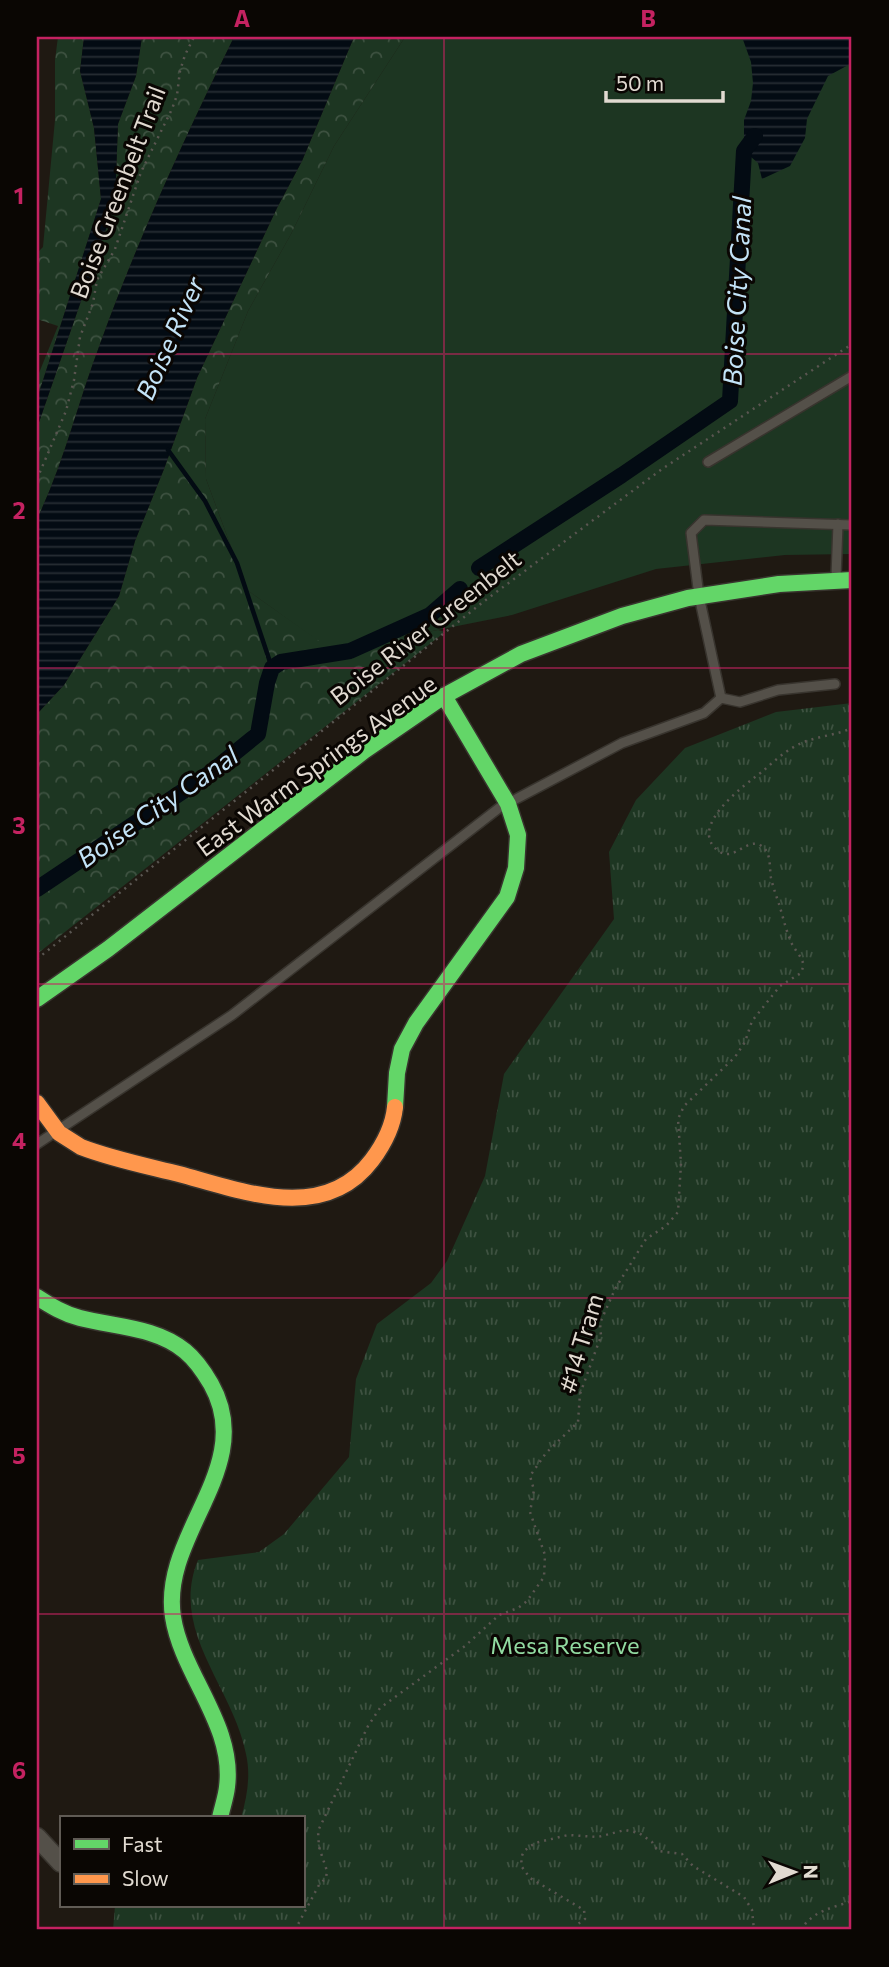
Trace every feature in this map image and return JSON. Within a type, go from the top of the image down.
[{"type":"street","name":"East Warm Springs Avenue","points":[[37,999],[108,949],[364,751],[444,696],[521,654],[622,616],[699,596],[779,584],[844,579]]},
{"type":"street","points":[[37,1104],[56,1131],[71,1144],[91,1152],[269,1198],[304,1198],[332,1191],[363,1172],[384,1144],[394,1118],[397,1073],[402,1049],[415,1023],[507,897],[516,868],[518,835],[508,804],[444,696]]},
{"type":"street","points":[[37,1297],[44,1303],[76,1317],[148,1331],[177,1343],[201,1366],[219,1395],[225,1423],[224,1446],[218,1471],[174,1566],[171,1608],[184,1650],[216,1721],[227,1754],[229,1782],[221,1816]]},
{"type":"street","points":[[37,1837],[60,1862]]},
{"type":"lane","points":[[708,462],[852,376]]},
{"type":"lane","points":[[721,698],[699,596],[691,533],[704,520],[852,525]]},
{"type":"lane","points":[[838,524],[844,579]]},
{"type":"lane","points":[[721,698],[740,702],[778,690],[835,684]]},
{"type":"lane","points":[[37,1143],[232,1015],[508,804],[622,743],[704,713],[721,698]]},
{"type":"path","name":"Boise Greenbelt Trail","points":[[37,479],[66,411],[80,337],[93,303],[97,279],[116,249],[141,172],[172,109],[184,55],[194,37]]},
{"type":"path","name":"Boise River Greenbelt","points":[[37,959],[494,594],[662,469],[852,344]]},
{"type":"path","name":"#14 Tram","points":[[295,1930],[319,1885],[326,1878],[327,1871],[319,1847],[318,1831],[368,1726],[380,1708],[465,1646],[499,1615],[518,1608],[527,1601],[544,1577],[543,1546],[530,1512],[534,1490],[530,1476],[546,1453],[578,1422],[580,1394],[601,1336],[600,1324],[615,1289],[646,1239],[666,1226],[678,1212],[681,1164],[678,1119],[684,1106],[734,1057],[745,1042],[752,1021],[780,986],[801,973],[803,961],[785,922],[771,877],[770,859],[765,850],[754,844],[729,855],[723,854],[712,841],[710,833],[713,822],[724,802],[790,748],[812,738],[841,733],[852,728]]},
{"type":"path","points":[[576,1930],[578,1924],[585,1919],[584,1910],[530,1878],[522,1867],[521,1858],[524,1851],[535,1843],[568,1835],[598,1837],[625,1830],[639,1833],[652,1842],[658,1851],[682,1854],[693,1866],[744,1897],[752,1910],[754,1930]]},
{"type":"path","points":[[801,1930],[816,1913],[852,1901]]},
{"type":"green space","points":[[58,37],[84,37],[80,71],[94,128],[101,199],[37,399],[37,378],[58,326],[37,319],[37,253],[43,247],[55,120],[55,60]]},
{"type":"green space","points":[[142,37],[234,37],[180,150],[130,266],[37,519],[37,428],[115,203],[118,124],[136,76]]},
{"type":"green space","points":[[354,37],[405,37],[334,146],[291,234],[248,311],[205,419],[206,479],[247,590],[332,650],[438,630],[445,632],[37,954],[37,714],[64,685],[119,596],[135,541],[197,378],[302,161]]},
{"type":"green space","points":[[405,37],[852,37],[852,554],[785,555],[656,569],[512,615],[332,651],[247,590],[206,479],[205,419],[248,311],[291,234],[334,146]]},
{"type":"green space","name":"Mesa Reserve","points":[[852,703],[852,1930],[113,1930],[115,1908],[304,1908],[304,1816],[242,1816],[248,1786],[246,1754],[239,1729],[197,1635],[191,1611],[191,1586],[198,1560],[259,1552],[284,1534],[349,1457],[356,1379],[377,1324],[431,1283],[447,1261],[485,1176],[504,1074],[614,919],[609,852],[636,800],[685,748],[776,712]]},
{"type":"water","points":[[84,37],[142,37],[136,76],[118,124],[115,203],[37,428],[37,399],[101,199],[94,128],[80,71]]},
{"type":"water","name":"Boise River","points":[[234,37],[354,37],[302,161],[197,378],[135,541],[119,596],[64,685],[37,714],[37,519],[130,266],[180,150]]},
{"type":"water","points":[[742,37],[852,37],[852,63],[828,76],[807,119],[805,138],[790,166],[762,179],[758,163],[744,151],[744,120],[751,101],[753,83],[751,62]]},
{"type":"waterway","name":"Boise City Canal","points":[[479,568],[730,401],[744,151],[755,136]]},
{"type":"waterway","points":[[168,450],[205,501],[237,563],[272,668]]},
{"type":"waterway","name":"Boise City Canal","points":[[37,889],[210,773],[258,734],[272,668],[281,662],[350,651],[430,615],[460,589]]},
{"type":"traffic: fast","points":[[37,999],[108,949],[364,751],[444,696],[521,654],[622,616],[688,598],[779,584],[852,580]]},
{"type":"traffic: fast","points":[[395,1107],[402,1049],[416,1023],[507,897],[516,868],[518,835],[508,804],[444,696]]},
{"type":"traffic: fast","points":[[37,1297],[74,1316],[148,1332],[174,1343],[203,1371],[222,1414],[223,1444],[216,1472],[180,1557],[173,1587],[173,1617],[178,1638],[223,1742],[227,1787],[220,1816]]},
{"type":"traffic: slow","points":[[37,1103],[59,1133],[81,1147],[229,1188],[281,1197],[306,1197],[330,1192],[353,1180],[380,1148],[390,1128],[395,1107]]}]
